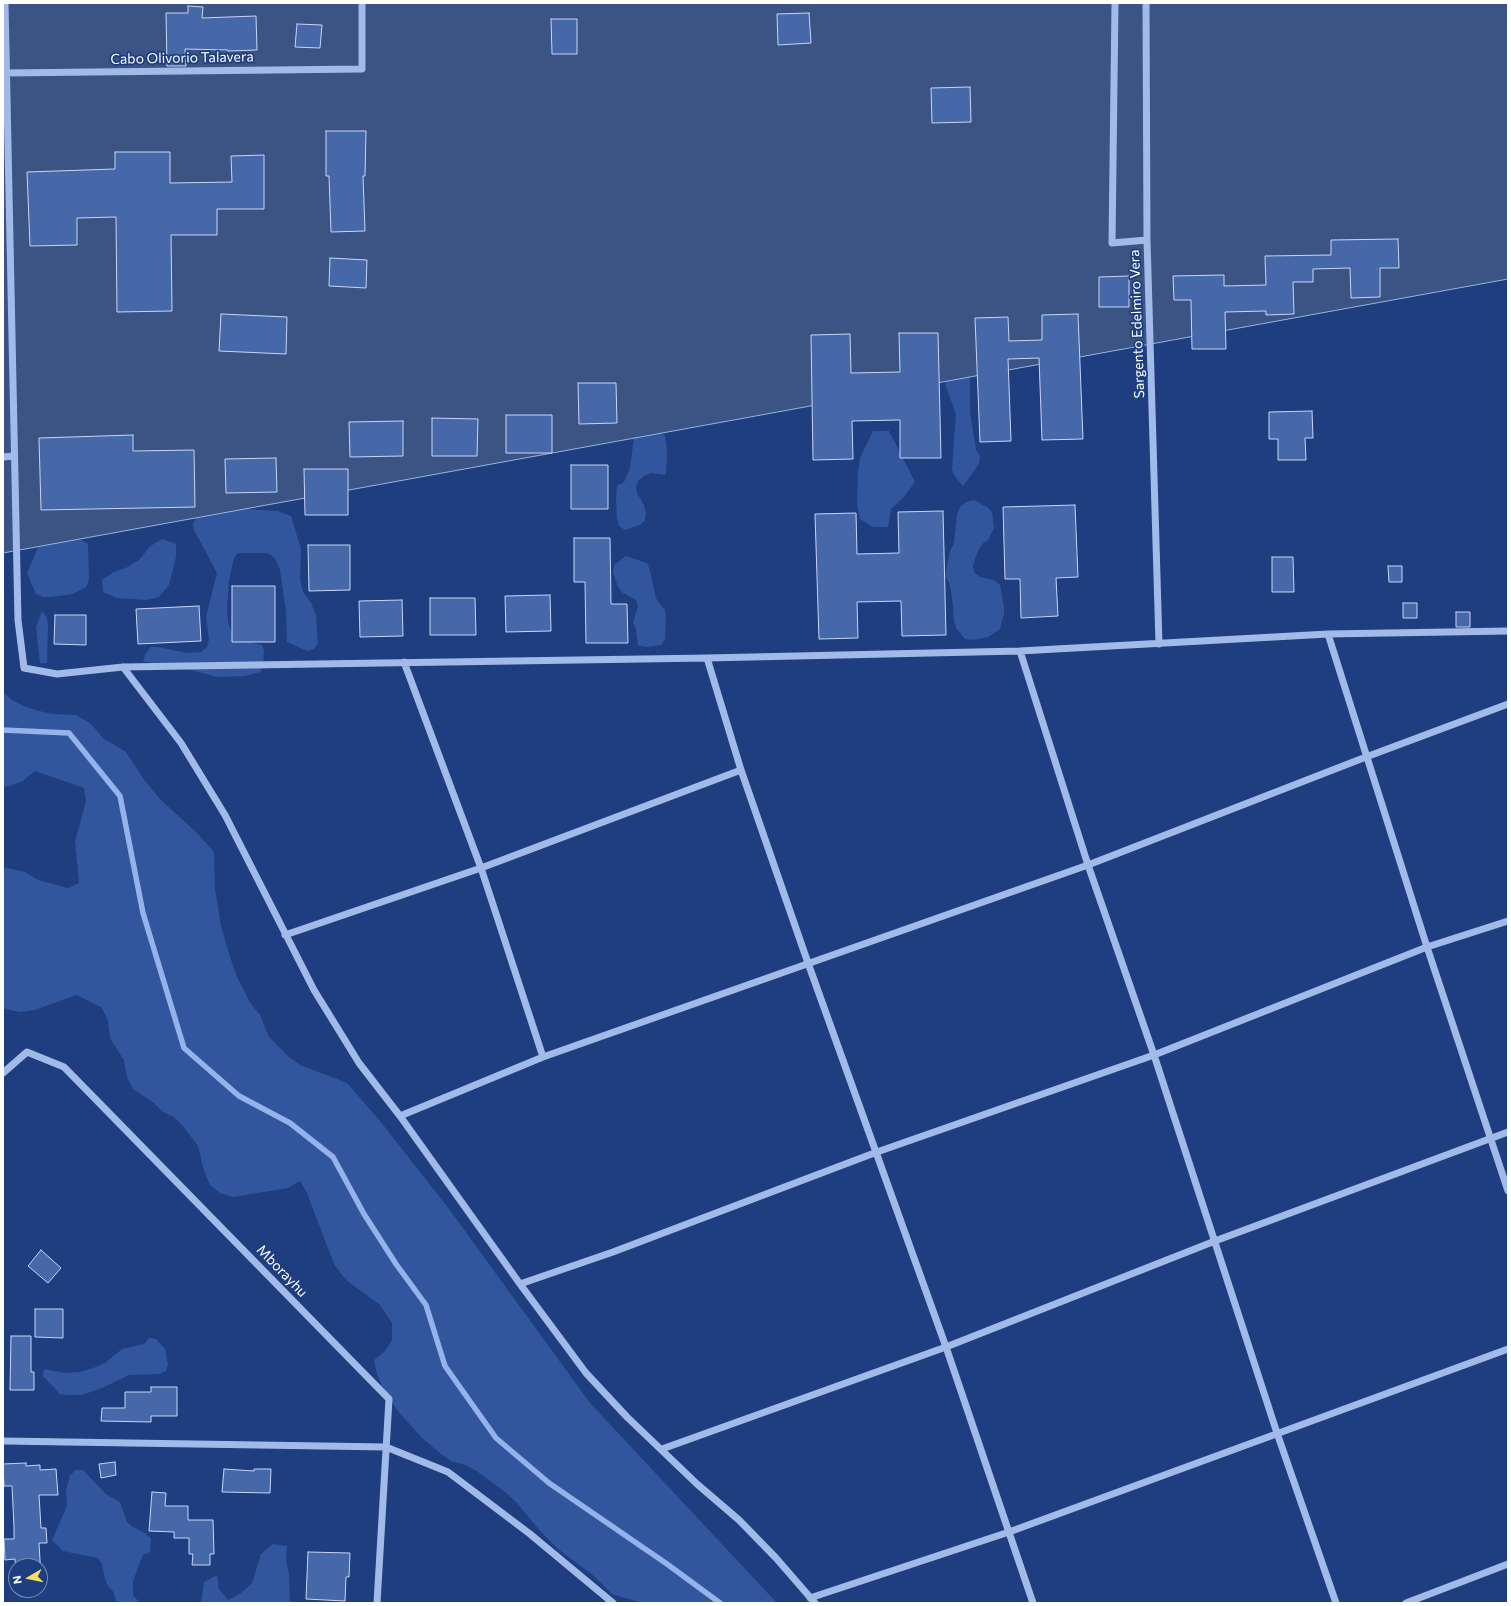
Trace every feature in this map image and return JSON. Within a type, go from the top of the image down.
[{"type":"street","points":[[6,3],[5,73],[18,620],[24,668],[57,674],[123,667],[707,658],[1020,651],[1328,634],[1508,631]]},
{"type":"street","name":"Cabo Olivorio Talavera","points":[[5,73],[362,69],[362,3]]},
{"type":"street","name":"Sargento Edelmiro Vera","points":[[1114,3],[1112,243],[1147,240]]},
{"type":"street","name":"Sargento Edelmiro Vera","points":[[1146,3],[1147,240],[1159,644]]},
{"type":"street","points":[[3,457],[14,456]]},
{"type":"street","points":[[1328,634],[1366,757],[1508,1191]]},
{"type":"street","points":[[1020,651],[1088,865],[1154,1055],[1277,1433],[1336,1603]]},
{"type":"street","points":[[707,658],[742,770],[808,963],[946,1347],[1033,1603]]},
{"type":"street","points":[[404,662],[480,868],[543,1057]]},
{"type":"street","points":[[123,667],[181,743],[225,815],[314,990],[359,1063],[400,1116],[520,1284],[586,1373],[627,1417],[697,1484],[739,1520],[776,1558],[813,1600],[1009,1532],[1508,1349]]},
{"type":"street","points":[[400,1116],[543,1057],[1088,865],[1366,757],[1508,704]]},
{"type":"street","points":[[285,935],[480,868],[742,770]]},
{"type":"street","points":[[520,1284],[613,1252],[877,1152],[1154,1055],[1428,947],[1508,921]]},
{"type":"street","name":"Mborayhu","points":[[3,1073],[27,1052],[64,1067],[389,1399],[377,1603]]},
{"type":"street","points":[[662,1449],[946,1347],[1215,1241],[1508,1132]]},
{"type":"street","points":[[3,1441],[386,1447],[448,1472],[530,1534],[613,1603]]},
{"type":"street","points":[[1406,1603],[1508,1564]]},
{"type":"shaded area","points":[[3,3],[1508,3],[1508,279],[3,553]]},
{"type":"shaded area","points":[[968,364],[970,379],[970,412],[976,450],[980,456],[979,464],[963,486],[954,475],[952,469],[956,414],[946,387],[944,372]]},
{"type":"shaded area","points":[[655,426],[665,436],[667,451],[666,475],[651,473],[639,480],[636,486],[637,493],[644,505],[646,513],[645,520],[640,525],[625,530],[619,526],[617,518],[617,486],[624,482],[630,468],[634,437]]},
{"type":"shaded area","points":[[873,431],[889,431],[915,482],[903,498],[891,509],[888,527],[873,527],[860,519],[857,505],[860,458]]},
{"type":"shaded area","points":[[974,500],[987,507],[992,512],[994,528],[988,540],[982,544],[978,551],[973,565],[974,572],[980,577],[994,580],[1000,585],[1004,614],[1000,629],[988,637],[974,640],[965,639],[956,628],[951,590],[945,576],[950,551],[954,543],[957,514],[960,507],[966,502]]},
{"type":"shaded area","points":[[233,504],[247,509],[277,511],[291,516],[301,549],[300,578],[303,592],[311,603],[316,615],[318,643],[314,649],[307,651],[287,642],[286,611],[280,570],[274,557],[267,553],[238,553],[234,558],[229,580],[227,609],[228,623],[231,630],[241,640],[262,645],[264,651],[263,665],[260,672],[245,676],[217,677],[180,667],[165,666],[143,661],[146,653],[151,647],[187,653],[201,652],[207,647],[209,639],[206,617],[217,573],[194,530],[193,523],[198,516]]},
{"type":"shaded area","points":[[67,535],[88,544],[89,580],[86,587],[73,594],[43,597],[36,594],[27,573],[39,545]]},
{"type":"shaded area","points":[[162,539],[176,544],[176,557],[169,585],[159,597],[146,600],[117,598],[103,592],[102,580],[140,559],[149,547]]},
{"type":"shaded area","points":[[626,556],[647,563],[650,570],[656,598],[665,610],[665,639],[661,645],[646,647],[638,645],[636,629],[633,622],[638,607],[636,600],[623,593],[618,587],[613,572],[614,565]]},
{"type":"shaded area","points":[[42,611],[47,618],[48,625],[47,663],[40,663],[36,627]]},
{"type":"shaded area","points":[[3,692],[12,700],[26,707],[53,714],[76,715],[90,723],[104,739],[126,752],[145,781],[160,799],[197,833],[214,852],[215,889],[221,926],[229,954],[237,977],[251,1004],[260,1015],[269,1037],[289,1057],[300,1065],[347,1083],[380,1121],[449,1209],[590,1403],[777,1603],[642,1603],[612,1594],[594,1576],[559,1550],[541,1532],[516,1502],[505,1492],[478,1472],[466,1465],[451,1461],[441,1454],[422,1438],[397,1410],[382,1386],[377,1374],[374,1360],[384,1352],[392,1340],[392,1323],[380,1305],[350,1283],[334,1264],[307,1193],[300,1181],[288,1188],[233,1197],[220,1193],[210,1185],[204,1171],[198,1146],[183,1126],[174,1117],[163,1112],[154,1103],[133,1089],[127,1077],[124,1060],[110,1038],[108,1020],[101,1007],[76,995],[35,1010],[20,1012],[5,1009],[3,1007],[3,867],[25,872],[38,880],[68,888],[79,883],[75,841],[86,802],[84,788],[35,771],[23,781],[3,787]]},
{"type":"shaded area","points":[[149,1338],[156,1339],[165,1349],[168,1364],[166,1371],[160,1374],[129,1375],[102,1388],[82,1395],[60,1394],[43,1376],[44,1369],[65,1373],[80,1372],[96,1367],[105,1363],[122,1349],[144,1344]]},
{"type":"shaded area","points":[[76,1470],[83,1470],[106,1494],[120,1502],[127,1522],[151,1538],[150,1552],[143,1555],[133,1581],[133,1595],[140,1603],[117,1603],[113,1591],[108,1586],[105,1579],[102,1564],[98,1558],[63,1551],[52,1540],[67,1506],[66,1491],[70,1475]]},
{"type":"shaded area","points":[[273,1544],[287,1546],[286,1560],[289,1574],[290,1601],[298,1603],[201,1603],[204,1582],[217,1575],[219,1589],[228,1600],[241,1593],[252,1583],[261,1554]]},
{"type":"building","points":[[188,6],[203,7],[202,18],[256,16],[257,50],[228,51],[185,49],[186,66],[167,66],[166,13],[188,13]]},
{"type":"building","points":[[809,13],[811,43],[778,45],[777,14]]},
{"type":"building","points":[[551,19],[577,19],[577,54],[552,54]]},
{"type":"building","points":[[297,24],[322,25],[320,48],[295,47]]},
{"type":"building","points":[[970,87],[971,122],[932,123],[931,88]]},
{"type":"building","points":[[326,131],[366,131],[365,176],[363,176],[365,231],[331,232],[329,176],[326,176]]},
{"type":"building","points":[[115,152],[170,152],[170,183],[232,182],[231,156],[264,155],[264,209],[217,209],[217,235],[171,235],[172,311],[117,312],[116,217],[77,218],[77,245],[30,246],[27,172],[115,169]]},
{"type":"building","points":[[1398,239],[1399,268],[1380,268],[1380,297],[1351,298],[1350,268],[1313,269],[1313,282],[1293,282],[1294,314],[1266,315],[1266,311],[1225,312],[1226,349],[1192,349],[1191,300],[1174,300],[1173,276],[1224,275],[1224,286],[1266,285],[1265,256],[1331,255],[1331,240]]},
{"type":"building","points":[[330,258],[367,260],[366,288],[329,286]]},
{"type":"building","points":[[1129,276],[1129,307],[1099,307],[1099,277]]},
{"type":"building","points":[[221,314],[287,317],[286,354],[219,351]]},
{"type":"building","points":[[1078,314],[1083,439],[1042,440],[1039,358],[1008,359],[1011,441],[980,442],[975,318],[1008,317],[1009,341],[1042,340],[1042,315]]},
{"type":"building","points":[[899,333],[938,333],[941,458],[900,458],[900,420],[852,421],[853,459],[813,460],[811,335],[850,334],[851,373],[900,372]]},
{"type":"building","points":[[578,383],[616,383],[617,423],[579,424]]},
{"type":"building","points":[[1312,411],[1313,438],[1305,438],[1306,460],[1278,460],[1278,439],[1269,439],[1269,412]]},
{"type":"building","points":[[506,415],[552,415],[552,453],[506,453]]},
{"type":"building","points":[[432,418],[478,419],[477,456],[432,456]]},
{"type":"building","points":[[403,421],[403,456],[350,457],[349,422]]},
{"type":"building","points":[[133,435],[133,451],[194,450],[195,507],[41,510],[39,438]]},
{"type":"building","points":[[276,458],[277,492],[226,493],[225,459]]},
{"type":"building","points":[[571,465],[608,465],[608,509],[571,509]]},
{"type":"building","points":[[304,469],[348,469],[348,515],[305,515]]},
{"type":"building","points":[[1075,505],[1078,577],[1056,578],[1058,616],[1021,618],[1020,579],[1005,579],[1003,507]]},
{"type":"building","points":[[943,511],[946,635],[902,636],[901,601],[857,602],[858,638],[819,639],[815,514],[856,513],[857,554],[899,553],[898,512]]},
{"type":"building","points":[[574,538],[610,538],[611,604],[627,604],[628,643],[586,643],[585,582],[574,582]]},
{"type":"building","points":[[308,545],[350,545],[350,590],[309,591]]},
{"type":"building","points":[[1272,557],[1293,557],[1294,592],[1272,592]]},
{"type":"building","points":[[1388,566],[1402,566],[1402,582],[1389,582]]},
{"type":"building","points":[[232,586],[275,586],[275,642],[232,642]]},
{"type":"building","points":[[550,595],[551,631],[506,632],[505,596]]},
{"type":"building","points":[[430,598],[475,598],[476,635],[430,635]]},
{"type":"building","points":[[402,600],[403,636],[360,637],[359,601]]},
{"type":"building","points":[[1403,603],[1417,603],[1417,618],[1403,618]]},
{"type":"building","points":[[199,606],[201,641],[138,644],[136,609]]},
{"type":"building","points":[[1456,612],[1470,612],[1470,627],[1456,627]]},
{"type":"building","points":[[55,615],[86,615],[86,645],[54,644]]},
{"type":"building","points":[[41,1250],[61,1268],[48,1283],[28,1266]]},
{"type":"building","points":[[35,1309],[63,1309],[63,1338],[35,1337]]},
{"type":"building","points":[[11,1336],[31,1336],[31,1372],[34,1372],[34,1390],[10,1390]]},
{"type":"building","points":[[151,1387],[177,1387],[177,1416],[151,1416],[151,1422],[101,1421],[102,1408],[125,1408],[125,1392],[151,1392]]},
{"type":"building","points":[[115,1462],[116,1475],[101,1478],[99,1464]]},
{"type":"building","points":[[26,1463],[26,1466],[40,1465],[40,1470],[56,1469],[58,1495],[39,1495],[41,1528],[46,1528],[47,1543],[39,1543],[40,1558],[8,1558],[8,1560],[5,1560],[4,1539],[14,1539],[14,1527],[12,1486],[4,1486],[3,1464]]},
{"type":"building","points":[[224,1469],[254,1471],[254,1469],[271,1469],[270,1493],[222,1492]]},
{"type":"building","points":[[152,1492],[166,1493],[165,1506],[188,1506],[188,1520],[213,1520],[214,1554],[210,1554],[210,1565],[192,1565],[193,1554],[189,1554],[189,1538],[174,1538],[174,1532],[149,1531]]},
{"type":"building","points":[[308,1552],[350,1553],[349,1577],[346,1577],[345,1601],[306,1599]]},
{"type":"waterway","points":[[3,730],[69,733],[120,796],[143,913],[184,1048],[239,1096],[290,1123],[333,1157],[364,1214],[396,1264],[426,1305],[445,1366],[496,1438],[549,1483],[667,1564],[720,1603]]}]
